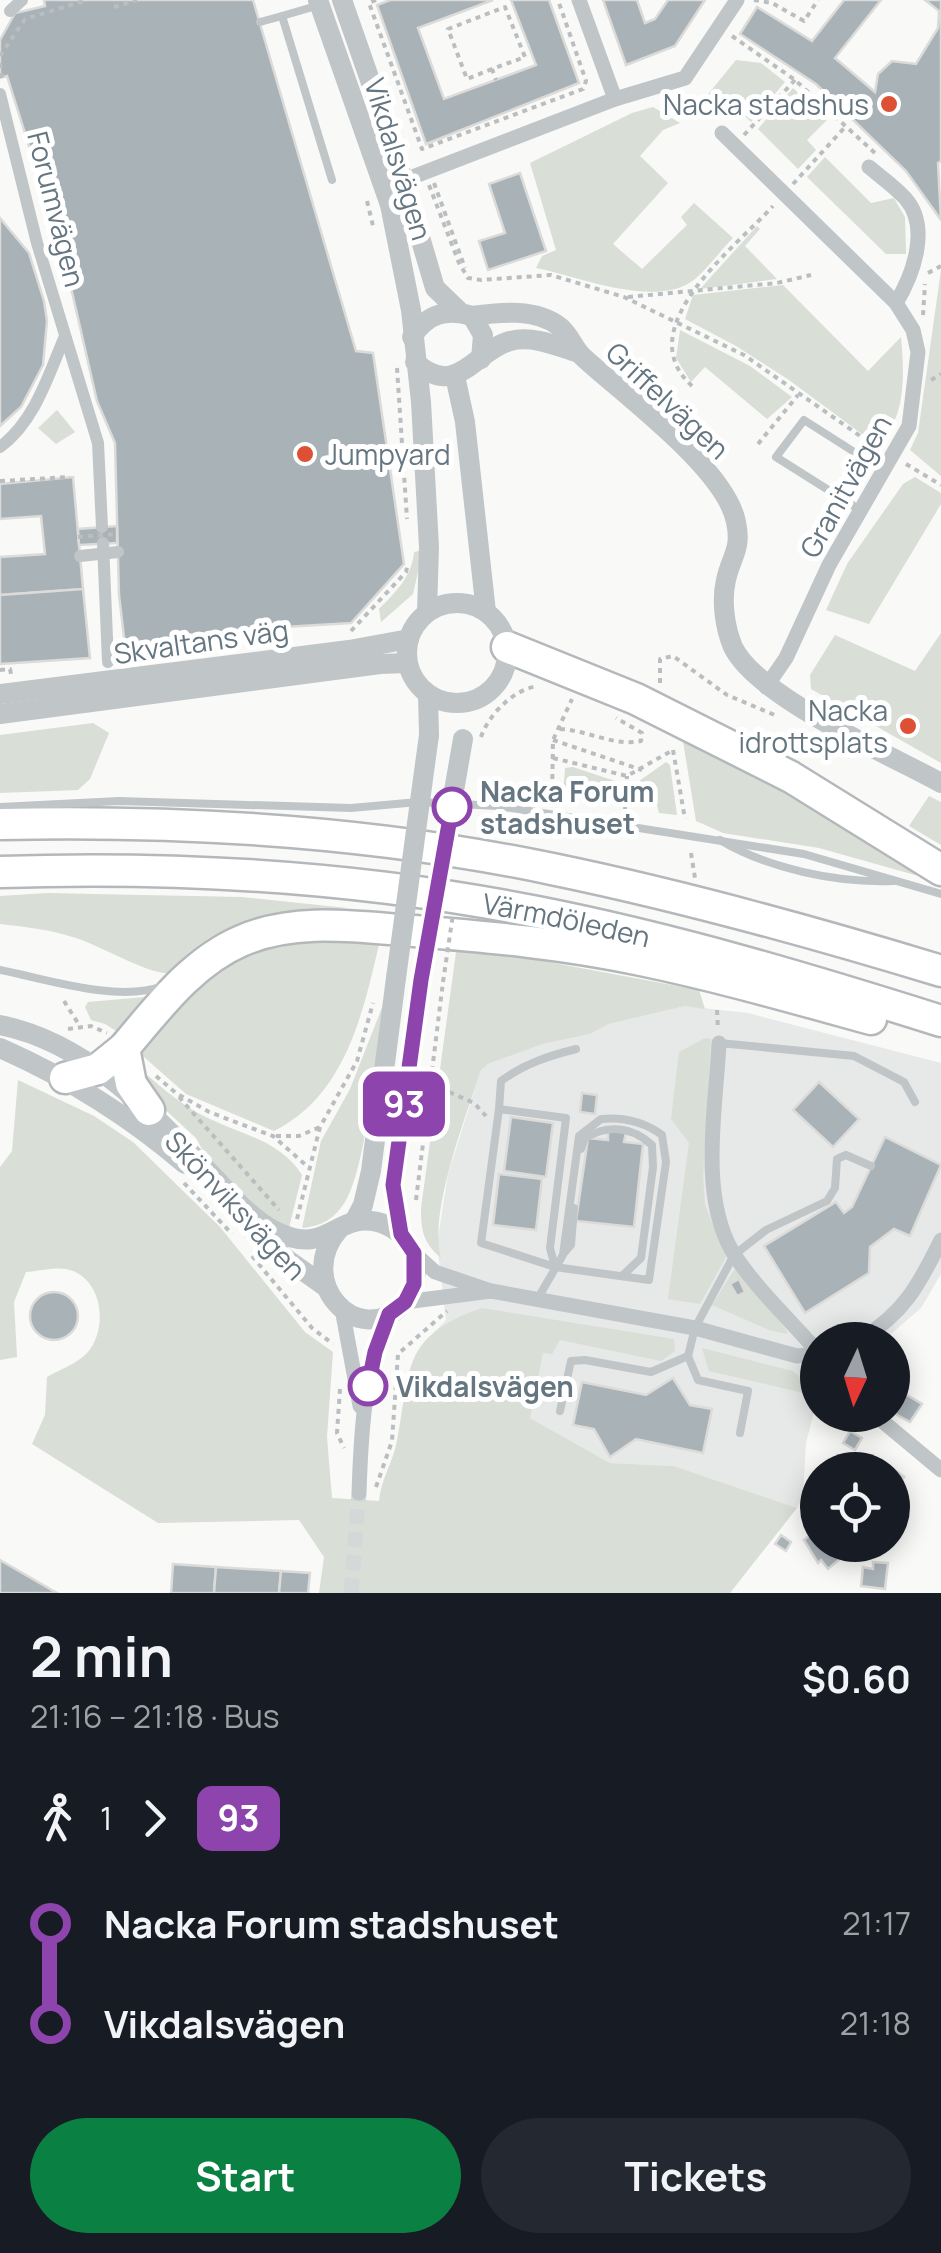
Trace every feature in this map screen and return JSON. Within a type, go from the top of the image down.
[{"type":"highway","points":[[507,647],[636,699],[791,777],[941,870]]},
{"type":"highway","name":"Värmdöleden","points":[[0,824],[163,823],[414,846],[549,868],[731,910],[941,972]]},
{"type":"highway","name":"Värmdöleden","points":[[0,872],[110,869],[216,873],[360,885],[535,912],[685,945],[941,1021]]},
{"type":"highway","points":[[65,1078],[98,1069],[124,1048],[208,957],[278,929],[338,925],[510,939],[640,960],[941,1039]]},
{"type":"highway","points":[[124,1048],[131,1084],[149,1110]]},
{"type":"street","points":[[10,11],[22,0]]},
{"type":"street","name":"Vikdalsvägen","points":[[342,0],[435,288],[466,314],[483,335],[481,360]]},
{"type":"street","points":[[579,0],[615,99]]},
{"type":"street","name":"Vikdalsvägen","points":[[319,2],[402,182],[405,276],[422,402],[429,547],[427,612]]},
{"type":"street","points":[[402,182],[615,99],[685,78],[741,6]]},
{"type":"street","name":"Forumvägen","points":[[0,94],[31,245],[92,403],[102,527]]},
{"type":"street","name":"Granitvägen","points":[[722,134],[896,302],[914,330],[918,352],[912,417],[829,564],[786,658],[766,687]]},
{"type":"street","points":[[869,167],[906,199],[917,226],[914,263],[909,281],[896,302]]},
{"type":"street","name":"Griffelvägen","points":[[466,314],[512,312],[539,317],[560,328],[579,353],[709,471],[736,518],[739,549],[726,579],[723,607],[734,648],[766,687],[941,783]]},
{"type":"street","points":[[412,337],[430,317],[466,314]]},
{"type":"street","points":[[0,447],[16,436],[40,397],[65,336]]},
{"type":"street","name":"Griffelvägen","points":[[481,360],[493,348],[512,341],[532,340],[579,353]]},
{"type":"street","points":[[415,362],[436,375],[455,376],[481,360]]},
{"type":"street","points":[[455,376],[465,422],[486,612]]},
{"type":"street","points":[[80,556],[108,550],[108,662]]},
{"type":"street","points":[[401,1234],[393,1185],[432,981],[471,740],[469,716],[478,698],[501,677],[507,647],[500,627],[486,612],[456,602],[427,612],[408,638],[408,663],[415,681],[428,694],[448,703],[478,698]]},
{"type":"street","name":"Skvaltans väg","points":[[4,689],[349,650],[408,638]]},
{"type":"street","name":"Skvaltans väg","points":[[0,714],[408,663]]},
{"type":"street","points":[[428,694],[429,734],[371,1170],[363,1205],[324,1252],[322,1270],[326,1287],[342,1309],[366,1319],[448,1296],[491,1290]]},
{"type":"street","name":"Skönviksvägen","points":[[0,1025],[46,1041],[98,1069],[149,1110],[271,1230],[292,1239],[314,1239],[347,1225]]},
{"type":"street","points":[[719,1044],[712,1164],[714,1204],[734,1254],[800,1332]]},
{"type":"street","name":"Skönviksvägen","points":[[0,1048],[65,1078],[144,1129],[264,1241],[326,1287]]},
{"type":"street","points":[[347,1225],[371,1220],[387,1225],[401,1234],[435,1272],[491,1290],[695,1328],[800,1356]]},
{"type":"street","points":[[888,1322],[907,1302],[941,1240]]},
{"type":"street","points":[[362,1420],[375,1352],[414,1284],[414,1253]]},
{"type":"street","points":[[342,1309],[362,1420],[366,1493]]},
{"type":"street","points":[[896,1432],[941,1470]]},
{"type":"lane","points":[[260,22],[319,2]]},
{"type":"lane","points":[[282,16],[332,180]]},
{"type":"lane","points":[[860,510],[776,457],[804,420],[884,471]]},
{"type":"lane","points":[[0,808],[118,801],[351,808],[418,802],[498,806],[804,854],[941,894]]},
{"type":"lane","points":[[715,838],[752,859],[867,882],[903,881]]},
{"type":"lane","points":[[0,970],[106,990],[148,992],[208,957]]},
{"type":"lane","points":[[719,1044],[854,1056],[904,1082],[916,1102]]},
{"type":"lane","points":[[563,1255],[579,1136],[601,1119],[632,1120],[662,1135],[666,1162],[649,1280],[555,1267],[481,1243],[501,1081],[545,1057],[576,1049]]},
{"type":"lane","points":[[499,1109],[566,1118],[550,1248],[555,1267]]},
{"type":"lane","points":[[538,1298],[571,1244],[585,1138],[614,1128],[638,1132],[652,1146],[641,1258],[622,1276]]},
{"type":"lane","points":[[740,1433],[748,1391],[698,1380],[688,1356],[695,1328],[734,1254],[766,1230],[827,1201],[835,1188],[837,1159],[846,1155],[871,1166]]},
{"type":"lane","points":[[560,1411],[571,1361],[586,1360],[651,1372],[688,1356]]},
{"type":"path","points":[[3,77],[0,60],[25,19],[87,0]]},
{"type":"path","points":[[114,7],[137,0]]},
{"type":"path","points":[[376,0],[368,2],[422,150]]},
{"type":"path","points":[[374,226],[422,150],[583,89],[586,81],[558,0]]},
{"type":"path","points":[[741,6],[753,0],[772,3],[804,21],[818,0]]},
{"type":"path","points":[[505,7],[525,56],[492,69],[468,78],[448,30],[505,7]]},
{"type":"path","points":[[737,23],[729,34],[795,80],[754,125]]},
{"type":"path","points":[[492,69],[496,80]]},
{"type":"path","points":[[692,386],[673,362],[671,343],[676,321],[691,293],[846,126]]},
{"type":"path","points":[[33,137],[44,130]]},
{"type":"path","points":[[412,140],[402,182],[468,278],[551,275],[624,298],[744,356],[881,450]]},
{"type":"path","points":[[922,324],[926,272],[941,266]]},
{"type":"path","points":[[624,298],[776,283],[811,275]]},
{"type":"path","points":[[395,352],[407,518]]},
{"type":"path","points":[[758,444],[798,395]]},
{"type":"path","points":[[902,462],[941,484]]},
{"type":"path","points":[[0,481],[70,477]]},
{"type":"path","points":[[78,537],[117,534]]},
{"type":"path","points":[[374,610],[406,572],[410,558]]},
{"type":"path","points":[[662,698],[659,664],[666,655],[727,695],[790,722],[799,706]]},
{"type":"path","points":[[0,670],[10,670],[4,689]]},
{"type":"path","points":[[471,740],[513,696],[545,685]]},
{"type":"path","points":[[552,800],[554,740],[573,698],[559,692]]},
{"type":"path","points":[[560,729],[590,732],[628,743],[641,742],[638,729],[606,713]]},
{"type":"path","points":[[671,739],[685,819]]},
{"type":"path","points":[[554,740],[642,770]]},
{"type":"path","points":[[553,758],[628,776],[673,750]]},
{"type":"path","points":[[625,809],[628,776]]},
{"type":"path","points":[[690,853],[695,878]]},
{"type":"path","points":[[415,1211],[431,1084],[432,981]]},
{"type":"path","points":[[295,1228],[320,1126],[357,1061],[375,994]]},
{"type":"path","points":[[64,1000],[81,1028]]},
{"type":"path","points":[[431,1084],[474,1103],[482,1114]]},
{"type":"path","points":[[176,1093],[282,1214]]},
{"type":"path","points":[[274,1136],[299,1136],[320,1126]]},
{"type":"path","name":"Skönviksvägen","points":[[174,1174],[234,1236]]},
{"type":"path","name":"Skönviksvägen","points":[[246,1248],[312,1328],[342,1351]]},
{"type":"path","points":[[366,1493],[392,1441],[398,1354],[447,1313],[448,1296]]},
{"type":"path","points":[[340,1384],[337,1433],[347,1463]]},
{"type":"shaded area","points":[[736,60],[761,63],[785,82],[751,122],[730,102],[716,115],[705,98]]},
{"type":"shaded area","points":[[793,88],[827,120],[807,140],[816,150],[798,169],[758,129]]},
{"type":"shaded area","points":[[653,107],[680,123],[663,130],[640,156],[668,183],[613,244],[642,269],[687,225],[681,217],[694,203],[733,238],[695,279],[679,288],[660,291],[617,288],[536,268],[542,256],[556,250],[530,163],[632,113]]},
{"type":"shaded area","points":[[825,157],[871,203],[894,198],[905,217],[906,254],[886,254],[807,177]]},
{"type":"shaded area","points":[[757,226],[760,229],[745,246],[777,279],[700,289]]},
{"type":"shaded area","points":[[941,270],[941,476],[910,450],[918,433]]},
{"type":"shaded area","points":[[783,285],[868,371],[901,337],[903,380],[898,410],[885,435],[874,443],[789,380],[685,319],[693,295]]},
{"type":"shaded area","points":[[680,330],[750,366],[792,397],[767,419],[705,367],[691,382],[676,358]]},
{"type":"shaded area","points":[[57,410],[75,432],[56,444],[38,428]]},
{"type":"shaded area","points":[[915,477],[941,493],[941,504],[869,624],[826,610],[847,564],[903,484]]},
{"type":"shaded area","points":[[423,550],[413,594],[381,622],[379,609],[407,576],[414,552]]},
{"type":"shaded area","name":"Nacka idrottsplats","points":[[941,633],[941,763],[811,689],[810,675],[835,635],[915,671]]},
{"type":"shaded area","points":[[93,723],[109,733],[90,779],[78,790],[0,793],[0,735]]},
{"type":"shaded area","points":[[682,735],[731,758],[921,873],[915,875],[819,848],[723,833],[696,821]]},
{"type":"shaded area","points":[[666,762],[670,765],[677,815],[659,813],[657,805],[644,805],[629,793],[632,786]]},
{"type":"shaded area","points":[[573,767],[618,782],[619,801],[563,796],[565,768]]},
{"type":"shaded area","points":[[929,796],[941,802],[941,845],[909,826]]},
{"type":"shaded area","points":[[47,893],[241,897],[347,908],[249,920],[208,939],[167,973],[69,936],[0,924],[0,896]]},
{"type":"shaded area","points":[[304,936],[381,936],[348,1047],[319,1096],[299,1115],[274,1131],[186,1094],[136,1050],[209,968],[251,948]]},
{"type":"shaded area","points":[[457,945],[699,990],[705,1009],[685,1006],[609,1024],[590,1034],[543,1044],[481,1070],[444,1191],[438,1239],[441,1258],[424,1236],[421,1208]]},
{"type":"shaded area","points":[[145,997],[146,1001],[118,1032],[91,1020],[85,1007],[88,1002]]},
{"type":"shaded area","points":[[383,1005],[365,1136],[353,1185],[332,1217],[302,1228],[321,1141],[350,1089]]},
{"type":"shaded area","points":[[685,1006],[748,1013],[941,1063],[941,1274],[921,1308],[905,1322],[800,1322],[800,1432],[809,1432],[805,1452],[800,1452],[797,1508],[674,1466],[610,1463],[530,1418],[428,1339],[446,1320],[437,1244],[448,1174],[481,1070],[543,1044],[590,1034],[609,1024]]},
{"type":"shaded area","points":[[705,1038],[711,1039],[703,1176],[705,1205],[726,1257],[700,1304],[668,1299],[689,1143],[671,1119],[679,1052]]},
{"type":"shaded area","points":[[131,1060],[187,1106],[272,1146],[293,1163],[302,1175],[289,1228],[270,1220],[207,1158],[196,1138],[147,1093]]},
{"type":"shaded area","points":[[18,1080],[94,1116],[133,1142],[220,1227],[305,1332],[333,1352],[327,1437],[332,1498],[379,1501],[395,1449],[414,1359],[436,1331],[482,1308],[674,1339],[675,1351],[661,1361],[560,1340],[552,1354],[543,1353],[530,1418],[610,1463],[674,1466],[797,1508],[730,1593],[319,1593],[324,1557],[299,1520],[158,1523],[32,1444],[45,1415],[47,1377],[83,1357],[94,1343],[99,1305],[88,1282],[66,1269],[26,1272],[14,1302],[17,1357],[0,1360],[0,1167],[12,1151]]},
{"type":"shaded area","points":[[736,1267],[787,1331],[787,1334],[712,1305]]},
{"type":"shaded area","points":[[702,1348],[793,1371],[800,1377],[800,1392],[709,1371]]},
{"type":"building","points":[[44,0],[253,0],[356,351],[373,353],[404,564],[351,623],[235,630],[235,636],[125,646],[119,595],[115,443],[97,401],[72,292],[7,76],[0,78],[0,40],[15,13],[45,6]]},
{"type":"building","points":[[390,0],[493,0],[418,28],[444,99],[536,65],[511,0],[549,0],[579,83],[426,144],[377,5]]},
{"type":"building","points":[[603,0],[637,0],[645,23],[655,19],[668,0],[705,0],[675,46],[626,65]]},
{"type":"building","name":"Nacka stadshus","points":[[844,0],[881,0],[835,58],[875,92],[878,74],[892,61],[916,64],[938,28],[939,11],[925,0],[941,0],[941,220],[906,171],[816,84],[740,34],[757,7],[812,41]]},
{"type":"building","points":[[520,173],[546,251],[488,270],[479,241],[505,233],[489,184]]},
{"type":"building","points":[[0,218],[29,253],[47,321],[43,365],[21,407],[0,426]]},
{"type":"building","points":[[73,477],[83,589],[0,595],[0,557],[45,554],[41,516],[0,519],[0,484]]},
{"type":"building","points":[[117,526],[117,543],[79,545],[78,529]]},
{"type":"building","points":[[83,589],[90,658],[0,664],[0,595]]},
{"type":"building","points":[[819,1082],[859,1119],[833,1147],[793,1110]]},
{"type":"building","points":[[582,1093],[597,1095],[595,1114],[580,1112]]},
{"type":"building","points":[[511,1117],[553,1123],[546,1177],[504,1171]]},
{"type":"building","points":[[608,1131],[626,1132],[624,1142],[643,1144],[634,1227],[576,1221],[588,1138],[608,1140]]},
{"type":"building","points":[[885,1137],[941,1165],[910,1236],[894,1229],[870,1247],[869,1273],[805,1313],[764,1246],[836,1202],[844,1213],[852,1207]]},
{"type":"building","points":[[499,1174],[542,1179],[536,1230],[493,1225]]},
{"type":"building","points":[[739,1279],[745,1292],[737,1296],[730,1284]]},
{"type":"building","points":[[54,1292],[71,1299],[78,1316],[71,1333],[54,1340],[37,1333],[30,1316],[37,1299]]},
{"type":"building","points":[[673,1378],[690,1405],[712,1409],[703,1453],[636,1439],[610,1457],[594,1429],[573,1425],[582,1382],[646,1395]]},
{"type":"building","points":[[910,1397],[922,1404],[910,1422]]},
{"type":"building","points":[[849,1432],[862,1438],[855,1450],[843,1443]]},
{"type":"building","points":[[781,1535],[791,1542],[786,1551],[775,1544]]},
{"type":"building","points":[[0,1560],[57,1593],[0,1593]]},
{"type":"building","points":[[873,1562],[888,1563],[885,1589],[861,1586],[863,1567],[873,1569]]},
{"type":"building","points":[[173,1564],[216,1567],[214,1593],[171,1593]]},
{"type":"building","points":[[216,1567],[281,1571],[279,1593],[214,1593]]},
{"type":"building","points":[[281,1571],[310,1573],[308,1593],[279,1593]]},
{"type":"tunnel","points":[[351,1593],[359,1493]]},
{"type":"bus line","name":"93","points":[[368,1386],[389,1314],[405,1302],[414,1284],[414,1253],[401,1234],[393,1185],[421,980],[452,807]]},
{"type":"place","name":"Nacka stadshus","points":[[889,104]]},
{"type":"place","name":"Jumpyard","points":[[305,454]]},
{"type":"place","name":"Nacka idrottsplats","points":[[908,726]]},
{"type":"place","name":"Nacka Forum stadshuset","points":[[452,807]]},
{"type":"place","name":"Vikdalsvägen","points":[[368,1386]]}]
